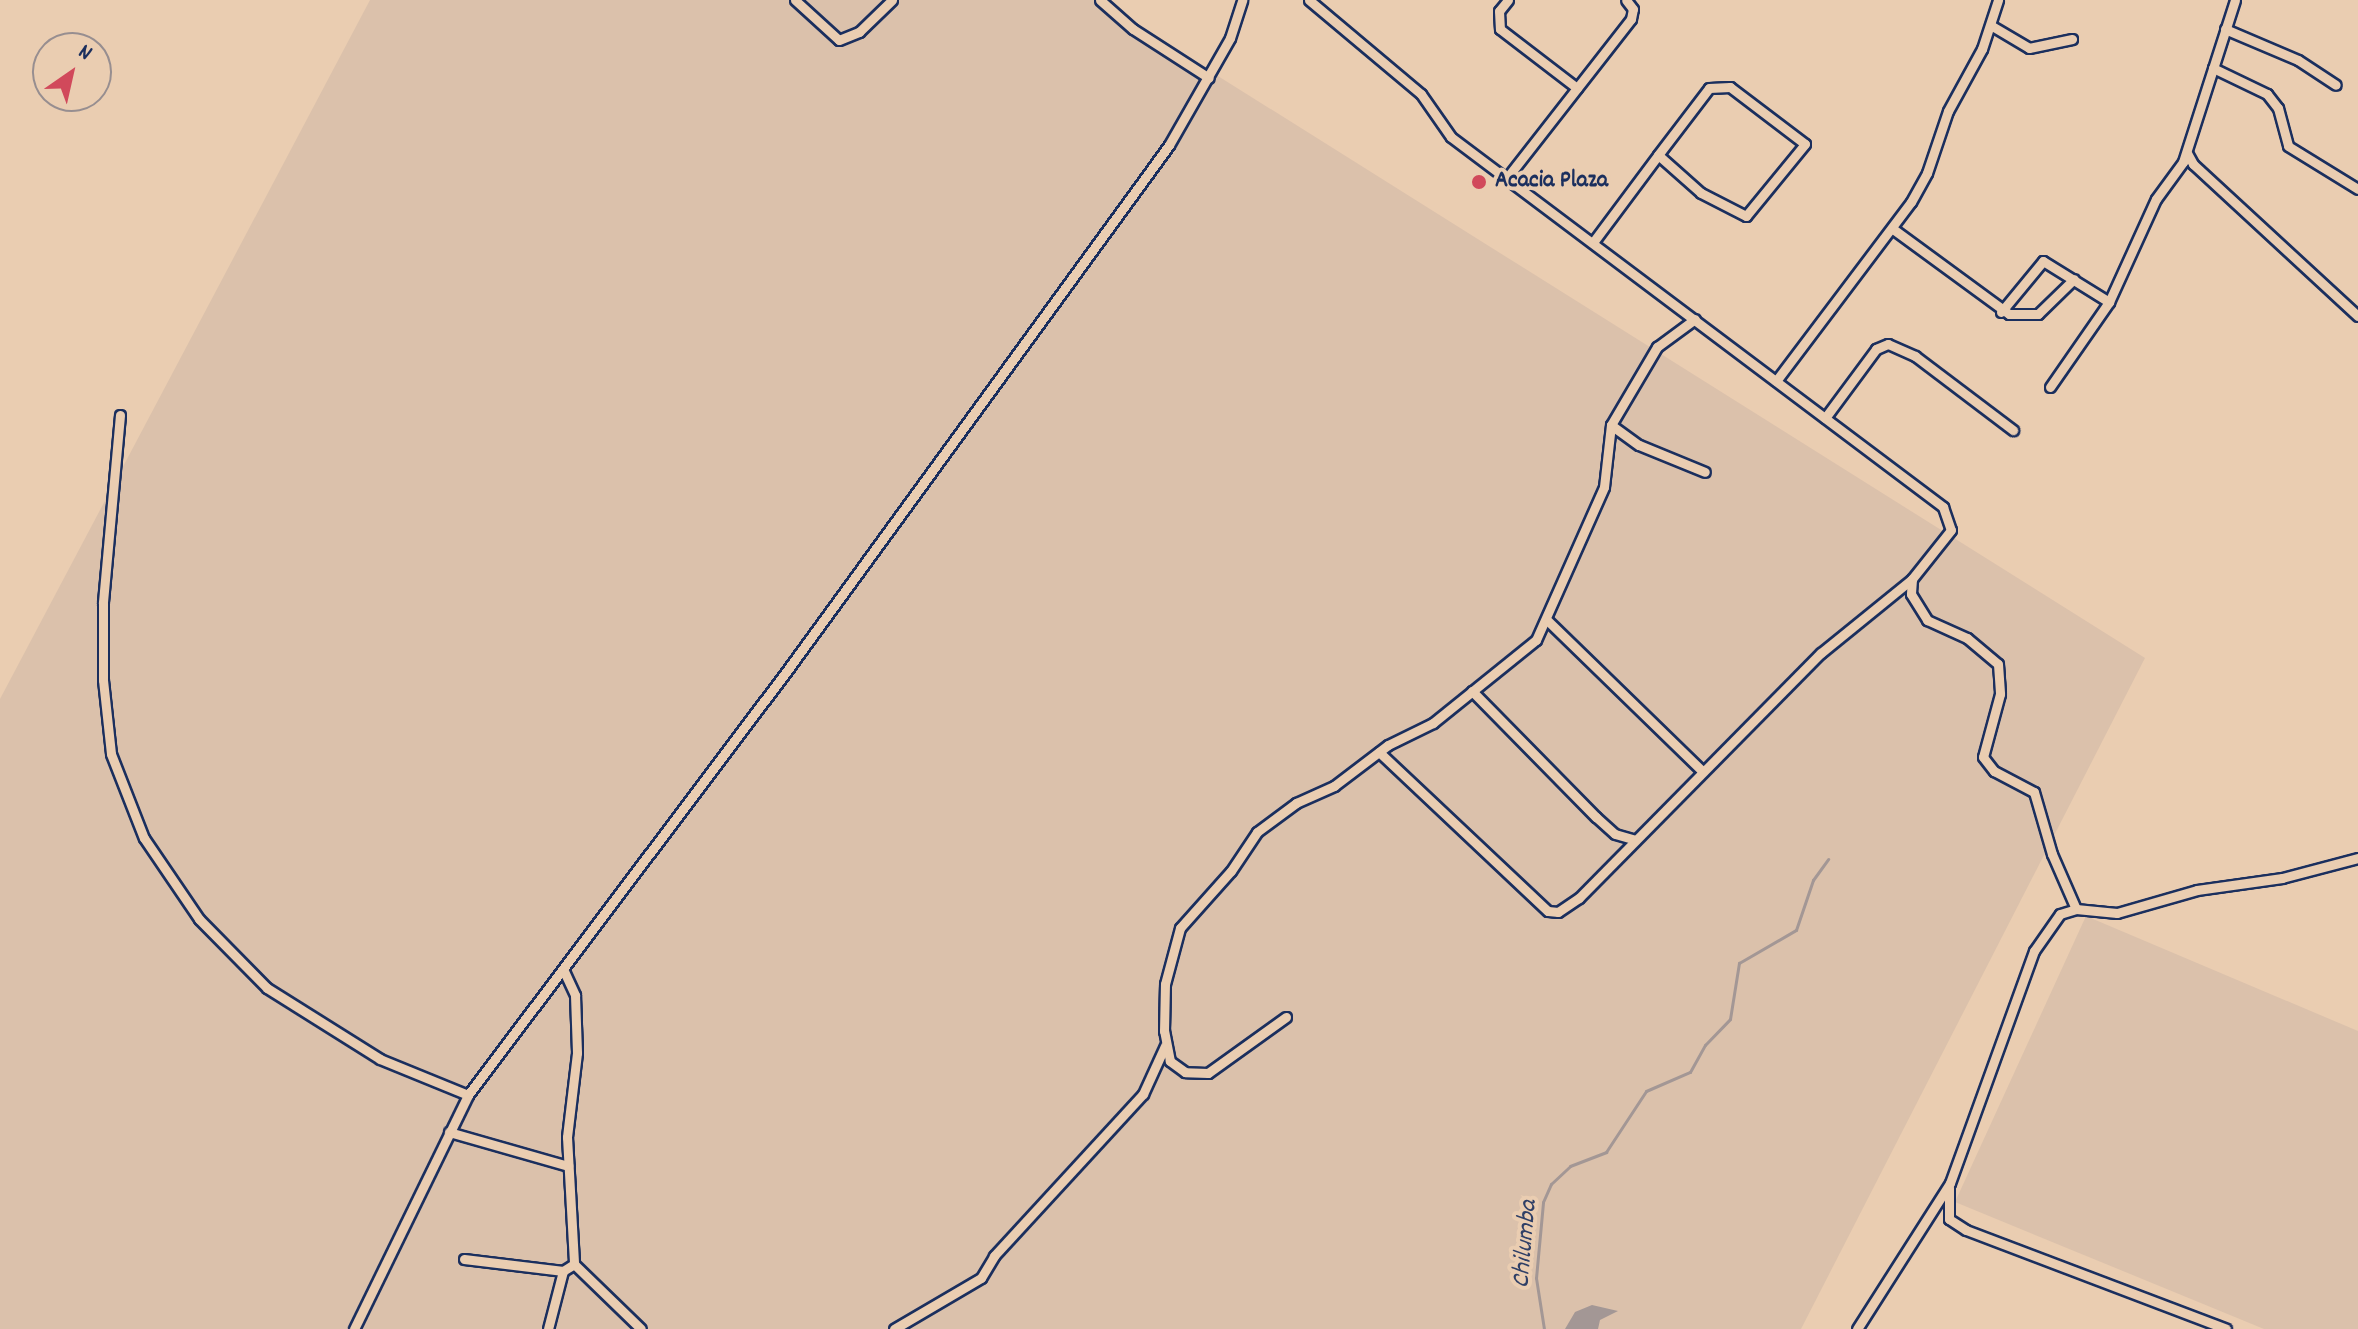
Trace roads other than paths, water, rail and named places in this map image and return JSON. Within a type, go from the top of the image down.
[{"type":"street","points":[[795,0],[828,36],[839,40],[859,32],[892,0]]},
{"type":"street","points":[[354,1329],[468,1095],[1120,215],[1209,78],[1242,0]]},
{"type":"street","points":[[1309,0],[1375,51],[1421,94],[1451,137],[1594,241],[1949,514],[1947,537],[1912,579],[1821,653],[1701,770],[1579,898],[1558,912],[1548,911],[1379,752]]},
{"type":"street","points":[[1508,0],[1499,11],[1500,29],[1577,88]]},
{"type":"street","points":[[1506,179],[1631,19],[1633,9],[1626,0]]},
{"type":"street","points":[[1776,381],[1893,229],[1927,173],[1948,111],[1992,26],[1998,0]]},
{"type":"street","points":[[2050,387],[2109,302],[2156,199],[2187,153],[2235,0]]},
{"type":"street","points":[[1104,1],[1209,78]]},
{"type":"street","points":[[1992,26],[2029,48],[2072,39]]},
{"type":"street","points":[[2225,29],[2298,60],[2336,85]]},
{"type":"street","points":[[2213,68],[2267,94],[2278,108],[2288,146],[2358,189]]},
{"type":"street","points":[[1594,241],[1658,155],[1709,88],[1730,87],[1805,144],[1746,216],[1701,193],[1658,155]]},
{"type":"street","points":[[2187,153],[2193,164],[2358,316]]},
{"type":"street","points":[[1893,229],[2001,312],[2038,314],[2074,279]]},
{"type":"street","points":[[2001,312],[2038,263],[2050,262],[2109,302]]},
{"type":"street","points":[[1286,1017],[1208,1073],[1185,1072],[1170,1061],[1165,1045],[1165,984],[1180,928],[1231,871],[1257,832],[1296,803],[1334,786],[1379,752],[1433,723],[1536,640],[1548,621],[1570,556],[1604,487],[1611,425],[1657,347],[1695,319]]},
{"type":"street","points":[[1825,418],[1870,356],[1888,344],[1915,356],[2013,430]]},
{"type":"street","points":[[120,415],[102,615],[103,680],[111,754],[144,838],[199,919],[267,988],[380,1059],[468,1095]]},
{"type":"street","points":[[1611,425],[1639,445],[1705,472]]},
{"type":"street","points":[[1912,579],[1911,594],[1927,620],[1967,638],[1998,664],[2000,694],[1983,757],[1994,771],[2034,792],[2052,854],[2076,909]]},
{"type":"street","points":[[1548,621],[1701,770]]},
{"type":"street","points":[[1472,691],[1596,817],[1615,834],[1633,839]]},
{"type":"street","points":[[1857,1329],[1950,1183],[2034,951],[2054,920],[2076,909],[2117,913],[2197,890],[2282,878],[2358,858]]},
{"type":"street","points":[[563,969],[575,995],[577,1053],[568,1166],[574,1264],[636,1327]]},
{"type":"street","points":[[894,1329],[981,1278],[994,1256],[1143,1094],[1165,1045]]},
{"type":"street","points":[[449,1132],[568,1166]]},
{"type":"street","points":[[1950,1183],[1949,1219],[1966,1230],[2226,1329]]},
{"type":"street","points":[[464,1259],[563,1271],[574,1264]]},
{"type":"street","points":[[548,1329],[563,1271]]},
{"type":"waterway","name":"Chilumba","points":[[1544,1329],[1536,1278],[1543,1202],[1551,1184],[1570,1166],[1606,1152],[1646,1091],[1690,1072],[1705,1045],[1730,1019],[1739,963],[1796,930],[1813,880],[1828,859]]},
{"type":"place","name":"Acacia Plaza","points":[[1479,182]]}]
